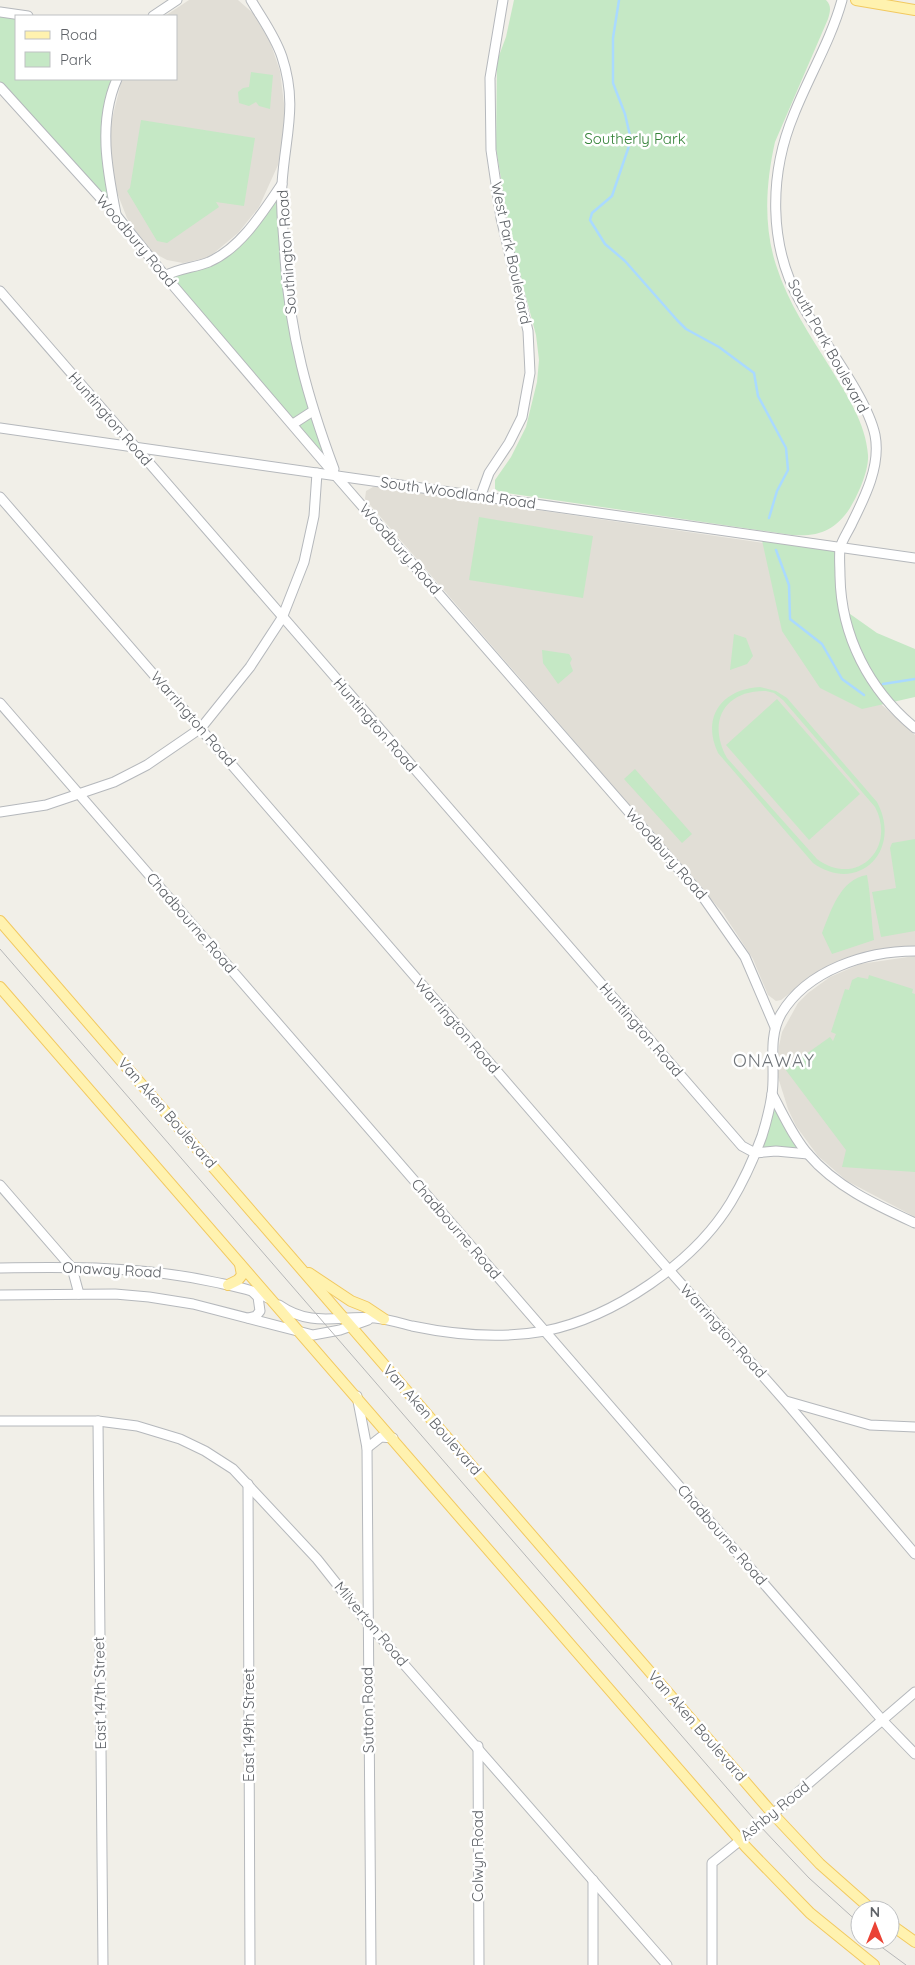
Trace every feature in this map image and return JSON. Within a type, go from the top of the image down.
[{"type":"main road","points":[[856,0],[915,10]]},
{"type":"main road","name":"Van Aken Boulevard","points":[[0,921],[773,1814],[820,1864],[861,1900]]},
{"type":"main road","points":[[0,987],[740,1840],[804,1907],[874,1965]]},
{"type":"main road","points":[[228,1285],[238,1280],[242,1275],[240,1264]]},
{"type":"main road","points":[[301,1268],[351,1301],[366,1307],[379,1318]]},
{"type":"main road","points":[[900,1931],[915,1942]]},
{"type":"street","points":[[154,15],[177,0]]},
{"type":"street","name":"West Park Boulevard","points":[[481,495],[489,473],[512,437],[522,417],[530,374],[528,331],[498,204],[489,124],[491,64],[503,0]]},
{"type":"street","name":"South Park Boulevard","points":[[840,547],[869,486],[876,450],[875,435],[869,418],[853,388],[804,309],[790,282],[779,243],[776,203],[778,166],[788,129],[830,35],[842,0]]},
{"type":"street","name":"Southington Road","points":[[251,2],[277,43],[288,84],[290,130],[282,184],[285,261],[291,315],[298,354],[313,411],[336,476]]},
{"type":"street","points":[[0,12],[21,15]]},
{"type":"street","points":[[116,215],[105,154],[110,102],[117,80]]},
{"type":"street","name":"Woodbury Road","points":[[0,87],[116,215],[165,276],[336,476],[703,897],[745,957],[775,1026]]},
{"type":"street","points":[[165,276],[176,270],[210,261],[229,249],[256,220],[282,184]]},
{"type":"street","name":"Huntington Road","points":[[0,291],[134,448],[742,1146],[755,1153]]},
{"type":"street","points":[[293,424],[313,411]]},
{"type":"street","name":"South Woodland Road","points":[[0,428],[915,558]]},
{"type":"street","points":[[0,812],[46,805],[114,782],[147,765],[201,728],[250,667],[282,618],[304,562],[314,516],[317,474]]},
{"type":"street","name":"Warrington Road","points":[[0,497],[668,1270],[786,1401],[915,1554]]},
{"type":"street","points":[[840,547],[843,609],[849,636],[875,686],[883,697],[915,728]]},
{"type":"street","name":"Chadbourne Road","points":[[0,703],[883,1721],[915,1754]]},
{"type":"street","points":[[379,1318],[461,1334],[499,1335],[545,1331],[583,1319],[636,1295],[704,1238],[731,1203],[755,1153],[772,1094],[775,1026],[791,1000],[829,971],[877,954],[915,951]]},
{"type":"street","points":[[772,1094],[808,1154],[829,1175],[850,1190],[915,1223]]},
{"type":"street","points":[[755,1153],[776,1151],[808,1154]]},
{"type":"street","points":[[0,1184],[72,1268],[79,1294]]},
{"type":"street","name":"Onaway Road","points":[[0,1268],[131,1268],[163,1272],[252,1291],[303,1318],[348,1323]]},
{"type":"street","points":[[248,1318],[256,1316],[260,1312],[258,1297],[252,1291]]},
{"type":"street","name":"Onaway Road","points":[[0,1295],[79,1294],[149,1296],[194,1304],[301,1334],[322,1334],[348,1323],[379,1318]]},
{"type":"street","name":"Sutton Road","points":[[356,1396],[367,1448],[371,1965]]},
{"type":"street","points":[[786,1401],[870,1425],[915,1427]]},
{"type":"street","name":"Milverton Road","points":[[0,1421],[98,1421],[137,1426],[180,1439],[205,1451],[233,1469],[317,1558],[367,1622],[478,1746],[667,1965]]},
{"type":"street","name":"East 147th Street","points":[[98,1421],[103,1965]]},
{"type":"street","points":[[367,1448],[380,1437],[392,1438]]},
{"type":"street","name":"East 149th Street","points":[[248,1484],[250,1965]]},
{"type":"street","name":"Ashby Road","points":[[712,1965],[712,1863],[773,1814],[915,1692]]},
{"type":"street","name":"Colwyn Road","points":[[478,1746],[479,1965]]},
{"type":"street","points":[[593,1880],[593,1965]]},
{"type":"shaded area","points":[[189,0],[238,0],[254,14],[270,42],[280,71],[286,120],[278,165],[259,207],[238,233],[214,253],[206,258],[183,263],[167,260],[152,252],[144,244],[127,218],[116,190],[110,160],[111,123],[122,80],[178,80],[178,15],[166,15]]},
{"type":"shaded area","points":[[373,487],[825,552],[862,679],[882,705],[915,735],[915,946],[864,953],[821,969],[781,1000],[776,1001],[768,995],[753,959],[723,913],[365,499],[366,491]]},
{"type":"shaded area","points":[[915,956],[915,1217],[847,1181],[818,1156],[796,1126],[788,1109],[777,1074],[782,1032],[798,1003],[808,993],[830,977],[860,964]]},
{"type":"green space","name":"Southerly Park","points":[[514,0],[826,0],[828,2],[830,9],[828,19],[775,142],[767,204],[769,235],[781,279],[800,318],[849,399],[864,432],[868,455],[865,475],[850,508],[832,527],[810,535],[792,535],[500,492],[495,489],[495,480],[511,457],[526,427],[537,382],[539,360],[536,335],[511,240],[496,148],[497,61],[506,37]]},
{"type":"green space","points":[[0,12],[15,16],[15,80],[117,80],[107,124],[116,215],[0,87]]},
{"type":"green space","points":[[251,72],[273,75],[270,109],[259,106],[256,102],[249,106],[239,103],[238,92],[243,88],[249,87]]},
{"type":"green space","points":[[141,120],[255,138],[244,206],[216,202],[219,207],[167,243],[157,241],[127,191],[130,188]]},
{"type":"green space","points":[[282,184],[291,315],[336,476],[165,276],[194,267],[229,249]]},
{"type":"green space","points":[[479,517],[593,536],[583,598],[469,580]]},
{"type":"green space","points":[[761,536],[840,547],[843,609],[877,633],[915,649],[915,697],[862,709],[820,688],[782,631]]},
{"type":"green space","points":[[734,634],[746,638],[753,656],[747,664],[730,670]]},
{"type":"green space","points":[[542,650],[569,654],[572,659],[570,663],[573,671],[558,684],[543,663]]},
{"type":"green space","points":[[760,687],[776,691],[787,698],[877,802],[884,820],[884,837],[880,851],[872,863],[860,871],[846,874],[830,872],[813,863],[718,753],[713,740],[712,728],[718,707],[735,693]],"holes":[[[766,691],[774,693],[783,700],[875,807],[880,822],[881,837],[877,850],[869,860],[858,866],[846,869],[832,867],[817,859],[727,758],[721,745],[719,732],[719,721],[723,711],[730,702],[739,696],[751,692]]]},
{"type":"green space","points":[[777,699],[860,794],[809,840],[726,745]]},
{"type":"green space","points":[[635,769],[692,834],[682,843],[624,779]]},
{"type":"green space","points":[[915,839],[915,931],[881,937],[872,892],[896,888],[890,848],[892,843]]},
{"type":"green space","points":[[867,875],[874,940],[832,954],[822,933],[833,906],[843,889],[858,878]]},
{"type":"green space","points":[[869,975],[913,989],[912,993],[915,994],[915,1172],[842,1167],[846,1150],[785,1069],[830,1037],[833,1041],[836,1034],[831,1032],[845,989],[849,990],[852,980],[858,977],[868,979]]},
{"type":"green space","points":[[772,1094],[808,1154],[755,1153]]},
{"type":"waterway","points":[[619,0],[613,38],[613,83],[625,114],[631,140],[612,196],[592,213],[590,220],[605,244],[625,261],[686,329],[719,347],[754,373],[758,396],[786,448],[788,470],[777,491],[769,518]]},
{"type":"waterway","points":[[776,550],[789,585],[790,619],[822,644],[842,679],[864,695]]},
{"type":"waterway","points":[[883,684],[915,679]]},
{"type":"tram line","points":[[0,949],[759,1825],[809,1878],[850,1915]]},
{"type":"tram line","points":[[886,1950],[906,1965]]},
{"type":"district","name":"ONAWAY","points":[[774,1061]]}]
